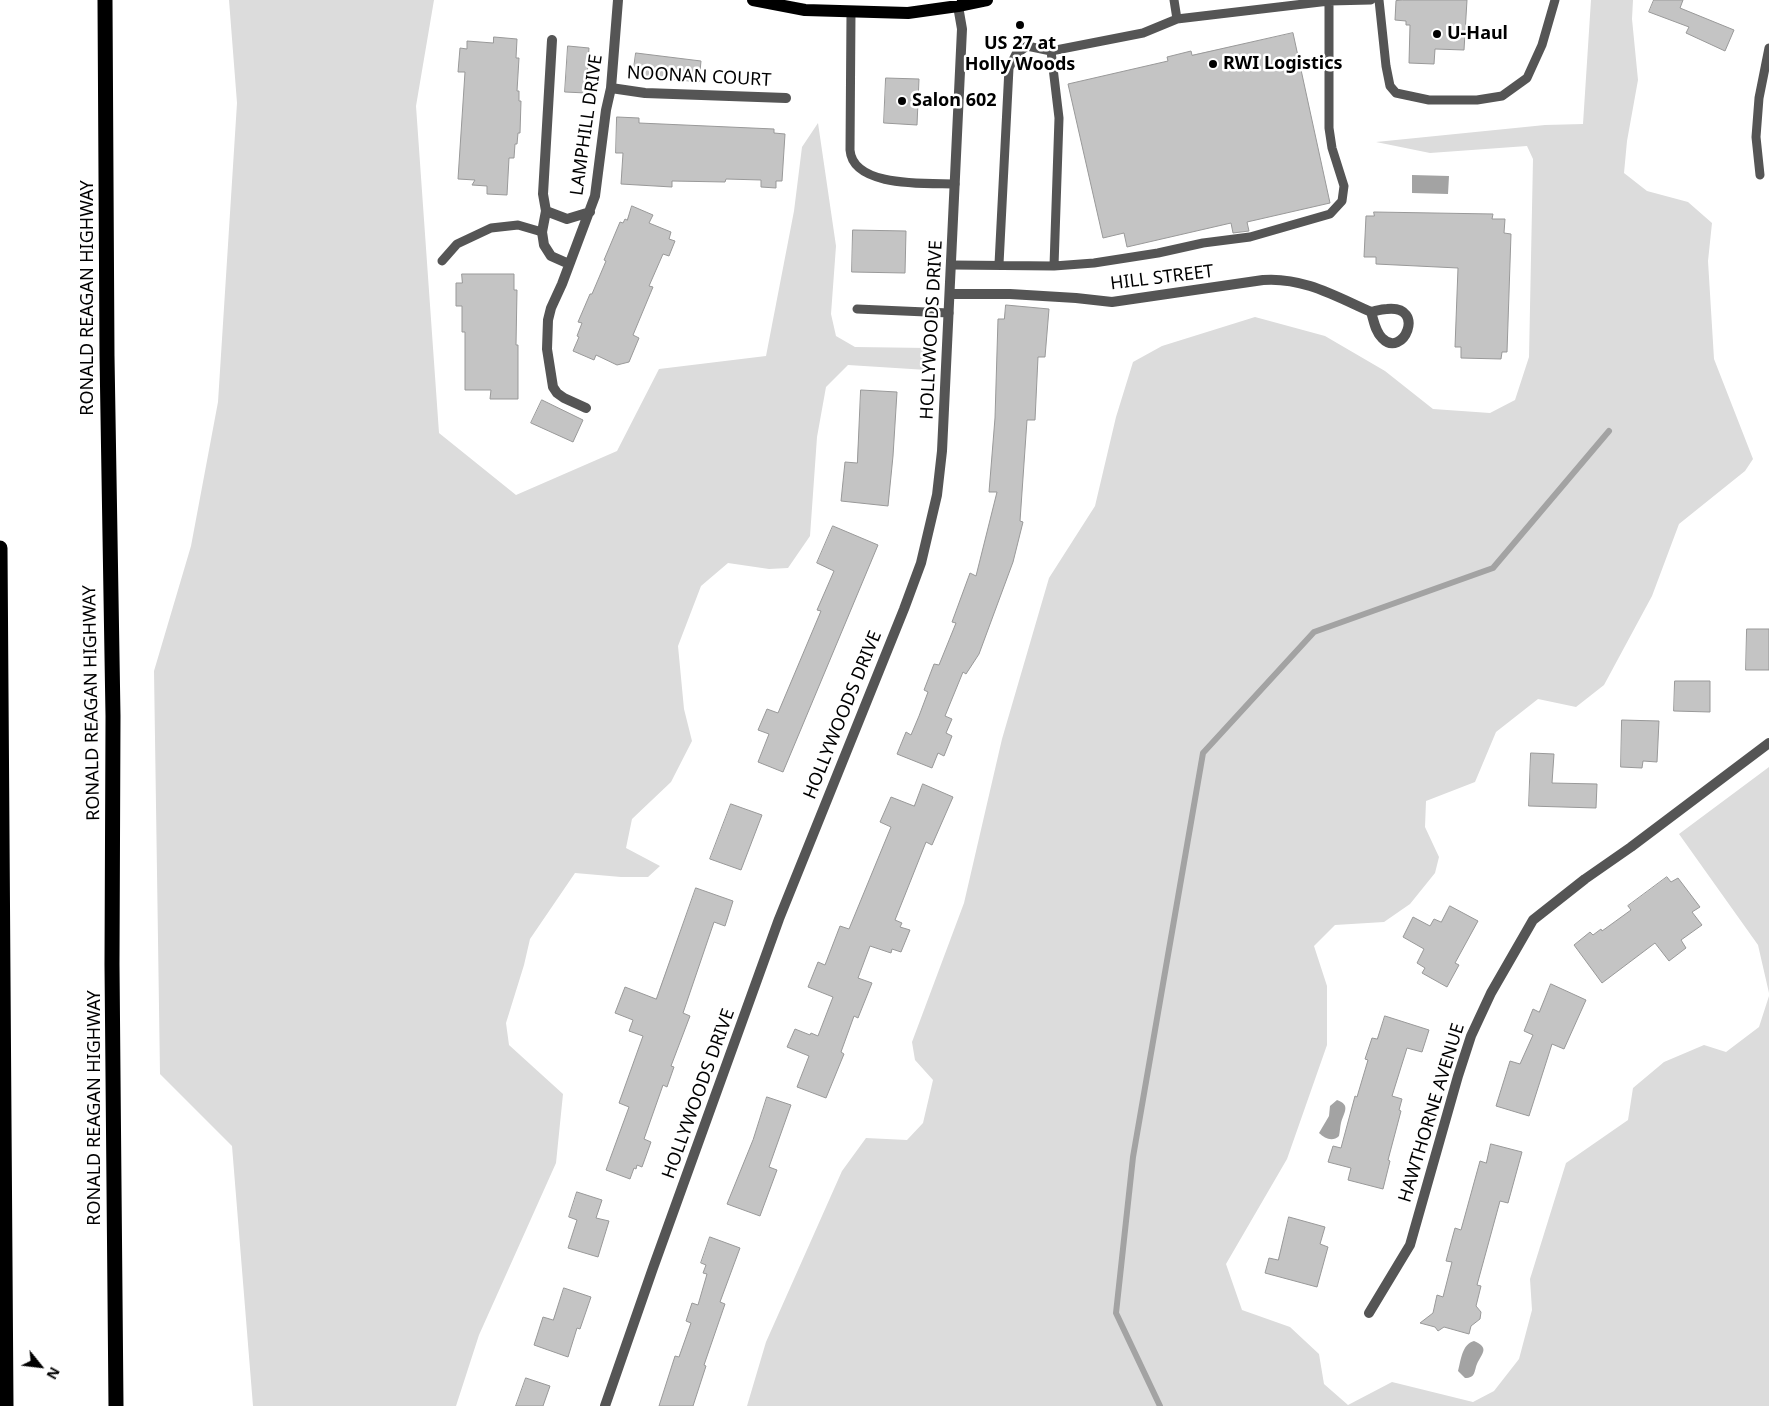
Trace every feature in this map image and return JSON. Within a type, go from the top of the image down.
[{"type":"highway","name":"RONALD REAGAN HIGHWAY","points":[[105,0],[107,366],[114,716],[112,964],[116,1406]]},
{"type":"highway","points":[[0,548],[6,1406]]},
{"type":"main road","points":[[753,0],[805,10],[851,13],[908,13],[987,0]]},
{"type":"street","name":"LAMPHILL DRIVE","points":[[586,408],[564,398],[553,387],[547,349],[548,320],[551,308],[596,196],[606,110],[611,88],[618,0]]},
{"type":"street","name":"HOLLYWOODS DRIVE","points":[[605,1406],[779,919],[921,563],[937,495],[942,451],[962,29],[958,6]]},
{"type":"street","points":[[552,40],[543,194],[546,211],[542,232],[544,245],[551,256],[569,264]]},
{"type":"street","name":"NOONAN COURT","points":[[611,88],[645,93],[786,98]]},
{"type":"street","points":[[546,211],[567,219],[590,212]]},
{"type":"street","name":"HILL STREET","points":[[950,294],[1010,294],[1112,302],[1279,279],[1300,282],[1371,312]]},
{"type":"street","name":"HAWTHORNE AVENUE","points":[[1369,1313],[1410,1245],[1471,1036],[1490,993],[1533,920],[1585,879],[1631,847],[1769,743]]},
{"type":"lane","points":[[1174,0],[1177,19]]},
{"type":"lane","points":[[999,264],[1009,68],[1016,54],[1027,46],[1051,50],[1143,33],[1177,19],[1329,1],[1371,0]]},
{"type":"lane","points":[[1380,0],[1386,66],[1390,86],[1396,93],[1429,100],[1477,100],[1502,96],[1527,78],[1542,45],[1555,0]]},
{"type":"lane","points":[[952,265],[1054,266],[1094,263],[1158,253],[1204,243],[1250,237],[1330,214],[1342,201],[1344,186],[1332,148],[1329,128],[1329,1]]},
{"type":"lane","points":[[851,13],[850,158],[853,163],[871,176],[886,180],[955,184]]},
{"type":"lane","points":[[1760,175],[1756,137],[1759,98],[1769,48]]},
{"type":"lane","points":[[1051,50],[1059,118],[1054,266]]},
{"type":"lane","points":[[442,260],[458,244],[491,228],[518,225],[542,232]]},
{"type":"lane","points":[[856,309],[949,313]]},
{"type":"shaded area","points":[[229,0],[434,0],[416,106],[439,433],[516,495],[617,451],[659,369],[766,356],[794,211],[802,147],[818,123],[836,246],[831,314],[836,336],[855,347],[928,348],[927,370],[848,365],[826,387],[817,437],[810,536],[788,568],[769,569],[728,563],[701,586],[678,646],[684,709],[692,741],[671,782],[632,819],[626,848],[660,866],[648,877],[575,873],[530,939],[506,1023],[509,1045],[563,1094],[556,1163],[479,1335],[456,1406],[253,1406],[232,1146],[160,1074],[154,671],[191,546],[218,402],[237,103]]},
{"type":"shaded area","points":[[1591,0],[1633,0],[1632,19],[1638,80],[1627,141],[1624,173],[1647,191],[1688,202],[1712,223],[1708,261],[1714,359],[1753,459],[1745,471],[1679,524],[1652,596],[1604,685],[1576,707],[1538,699],[1496,732],[1475,782],[1426,801],[1425,827],[1439,857],[1435,873],[1410,904],[1384,922],[1335,925],[1314,946],[1327,986],[1327,1045],[1287,1159],[1226,1264],[1242,1310],[1290,1327],[1319,1354],[1324,1384],[1348,1405],[1392,1382],[1473,1402],[1494,1391],[1519,1359],[1532,1310],[1530,1279],[1566,1163],[1628,1120],[1633,1088],[1664,1062],[1704,1045],[1726,1052],[1759,1027],[1769,996],[1769,1406],[747,1406],[766,1342],[842,1171],[866,1138],[907,1140],[923,1123],[933,1080],[915,1060],[912,1042],[964,903],[1002,739],[1049,578],[1095,506],[1116,417],[1133,362],[1162,346],[1255,317],[1325,336],[1385,371],[1433,409],[1490,413],[1515,400],[1529,357],[1533,159],[1527,146],[1430,153],[1376,142],[1545,125],[1583,124]]},
{"type":"shaded area","points":[[1412,175],[1449,176],[1448,194],[1412,193]]},
{"type":"shaded area","points":[[1769,767],[1769,993],[1758,945],[1679,834]]},
{"type":"shaded area","points":[[1337,1100],[1344,1104],[1345,1109],[1339,1136],[1329,1139],[1319,1133],[1329,1116],[1330,1106]]},
{"type":"shaded area","points":[[1474,1341],[1482,1346],[1483,1351],[1473,1375],[1465,1378],[1458,1371],[1460,1362],[1464,1349]]},
{"type":"building","name":"U-Haul","points":[[1467,0],[1464,50],[1435,49],[1434,64],[1409,63],[1410,25],[1406,25],[1406,21],[1395,20],[1396,1]]},
{"type":"building","points":[[1654,0],[1683,0],[1680,8],[1734,30],[1725,51],[1686,33],[1689,27],[1649,12]]},
{"type":"building","points":[[1293,33],[1330,203],[1247,222],[1249,231],[1233,233],[1231,223],[1127,247],[1124,233],[1103,238],[1068,84],[1168,61],[1167,57],[1191,51],[1192,55]]},
{"type":"building","points":[[494,37],[517,39],[516,58],[519,58],[517,91],[519,91],[519,101],[521,101],[520,133],[518,133],[517,144],[515,144],[514,158],[509,158],[507,195],[487,194],[487,186],[472,185],[475,180],[458,179],[465,72],[458,72],[460,48],[467,49],[467,41],[493,43]]},
{"type":"building","points":[[568,46],[589,48],[586,93],[565,92]]},
{"type":"building","points":[[636,53],[701,61],[699,82],[633,75]]},
{"type":"building","name":"Salon 602","points":[[886,78],[919,79],[917,125],[884,123]]},
{"type":"building","points":[[617,117],[639,118],[639,123],[774,129],[774,133],[785,134],[782,181],[776,181],[776,188],[761,187],[761,180],[726,179],[725,182],[672,181],[672,187],[621,184],[623,153],[616,153]]},
{"type":"building","points":[[632,206],[653,215],[649,223],[671,232],[669,239],[675,241],[669,256],[663,254],[649,286],[653,287],[633,335],[639,338],[629,362],[617,365],[596,355],[594,360],[573,351],[582,323],[578,322],[606,261],[604,260],[620,222],[623,223],[625,219],[627,220]]},
{"type":"building","points":[[1374,212],[1493,214],[1492,219],[1505,219],[1504,233],[1511,234],[1507,352],[1502,352],[1501,359],[1461,358],[1461,347],[1455,347],[1458,268],[1376,264],[1376,257],[1364,257],[1366,216],[1374,216]]},
{"type":"building","points":[[853,230],[906,231],[905,273],[852,272]]},
{"type":"building","points":[[462,274],[514,274],[514,290],[517,290],[516,345],[518,345],[518,399],[490,399],[491,390],[465,390],[465,332],[462,332],[462,306],[456,306],[456,283],[462,283]]},
{"type":"building","points":[[1006,305],[1049,309],[1045,357],[1038,357],[1035,420],[1027,420],[1020,521],[1023,522],[1013,562],[979,654],[966,674],[963,672],[945,716],[952,719],[946,733],[952,736],[944,756],[938,753],[932,768],[897,754],[906,732],[911,735],[919,716],[928,692],[924,690],[934,664],[939,665],[956,623],[952,622],[970,573],[976,576],[997,492],[989,492],[995,418],[998,319],[1004,319]]},
{"type":"building","points":[[861,390],[897,392],[888,506],[841,501],[845,462],[857,463]]},
{"type":"building","points":[[542,400],[583,420],[573,442],[531,423]]},
{"type":"building","points":[[833,526],[878,545],[783,772],[758,762],[769,734],[758,730],[767,709],[778,713],[821,611],[817,610],[834,571],[817,563]]},
{"type":"building","points":[[1747,629],[1769,629],[1769,670],[1746,670]]},
{"type":"building","points":[[1675,681],[1710,681],[1710,712],[1674,711]]},
{"type":"building","points":[[1622,720],[1659,721],[1657,762],[1643,761],[1642,768],[1621,767]]},
{"type":"building","points":[[1531,753],[1554,754],[1552,783],[1597,784],[1596,808],[1529,806]]},
{"type":"building","points":[[923,784],[953,797],[932,845],[926,842],[895,920],[902,923],[900,927],[910,930],[901,952],[892,949],[891,953],[870,946],[858,978],[872,983],[858,1018],[854,1016],[841,1052],[844,1054],[826,1098],[797,1087],[809,1056],[787,1047],[795,1029],[818,1036],[833,997],[808,987],[818,962],[825,965],[840,926],[849,929],[891,827],[880,822],[891,797],[914,806]]},
{"type":"building","points":[[731,804],[762,815],[741,870],[710,859]]},
{"type":"building","points":[[1667,877],[1671,882],[1678,878],[1700,907],[1692,912],[1702,925],[1681,940],[1686,948],[1669,961],[1655,943],[1602,983],[1574,945],[1590,932],[1593,935],[1601,929],[1602,931],[1631,910],[1628,906]]},
{"type":"building","points":[[696,888],[733,901],[725,926],[714,922],[683,1013],[690,1016],[671,1066],[674,1067],[667,1087],[663,1085],[644,1139],[651,1142],[642,1167],[637,1165],[636,1169],[634,1168],[630,1179],[606,1170],[629,1107],[619,1103],[643,1036],[629,1031],[633,1020],[615,1013],[625,987],[656,999]]},
{"type":"building","points":[[1450,906],[1478,921],[1455,963],[1459,965],[1447,987],[1422,973],[1425,968],[1417,963],[1424,949],[1403,937],[1413,917],[1430,926],[1434,919],[1441,922]]},
{"type":"building","points":[[1551,984],[1586,1000],[1564,1049],[1552,1044],[1529,1116],[1496,1106],[1510,1061],[1520,1064],[1533,1035],[1524,1031],[1533,1009],[1539,1012]]},
{"type":"building","points":[[1385,1016],[1429,1030],[1422,1052],[1407,1048],[1392,1096],[1402,1099],[1399,1110],[1401,1111],[1388,1160],[1390,1161],[1383,1189],[1348,1180],[1351,1168],[1328,1162],[1333,1146],[1341,1148],[1355,1096],[1357,1097],[1368,1060],[1365,1059],[1372,1038],[1377,1039]]},
{"type":"building","points":[[767,1097],[791,1105],[769,1167],[777,1170],[760,1216],[727,1204],[753,1140]]},
{"type":"building","points":[[1491,1144],[1522,1152],[1508,1203],[1500,1201],[1477,1285],[1481,1286],[1476,1306],[1481,1312],[1480,1319],[1471,1326],[1469,1334],[1444,1327],[1438,1331],[1435,1327],[1420,1323],[1433,1313],[1437,1295],[1443,1297],[1452,1262],[1446,1261],[1455,1228],[1461,1230],[1480,1161],[1486,1163]]},
{"type":"building","points":[[577,1192],[602,1200],[596,1218],[609,1221],[598,1257],[568,1248],[577,1220],[569,1217]]},
{"type":"building","points":[[1289,1217],[1325,1227],[1320,1244],[1328,1247],[1317,1287],[1265,1273],[1269,1258],[1278,1260]]},
{"type":"building","points":[[710,1237],[740,1248],[720,1302],[725,1304],[704,1365],[706,1366],[693,1406],[659,1406],[675,1356],[679,1357],[691,1323],[686,1321],[692,1303],[698,1305],[707,1274],[703,1273],[706,1265],[701,1263]]},
{"type":"building","points":[[564,1288],[591,1297],[580,1329],[577,1328],[568,1357],[534,1345],[543,1317],[553,1320]]},
{"type":"building","points":[[526,1378],[550,1386],[543,1406],[516,1406]]},
{"type":"waterway","points":[[1160,1406],[1116,1313],[1133,1157],[1203,753],[1314,632],[1493,568],[1609,431]]},
{"type":"place","name":"US 27 at Holly Woods","points":[[1020,25]]},
{"type":"place","name":"U-Haul","points":[[1437,34]]},
{"type":"place","name":"RWI Logistics","points":[[1213,64]]},
{"type":"place","name":"Salon 602","points":[[902,101]]}]
